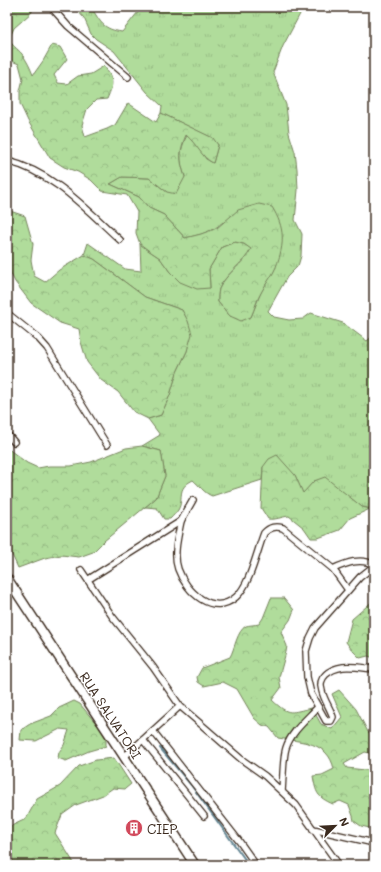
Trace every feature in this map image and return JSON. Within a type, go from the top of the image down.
[{"type":"street","points":[[51,7],[68,26],[128,77]]},
{"type":"street","points":[[7,161],[22,164],[49,178],[77,200],[120,240]]},
{"type":"street","points":[[7,313],[38,338],[47,348],[107,445]]},
{"type":"street","points":[[7,434],[14,442]]},
{"type":"street","points":[[193,500],[181,520],[176,551],[178,568],[187,586],[202,601],[215,605],[226,604],[237,596],[248,580],[264,533],[270,528],[277,526],[283,528],[333,569],[348,590]]},
{"type":"street","points":[[89,579],[181,520]]},
{"type":"street","points":[[333,569],[354,561],[364,561],[374,566],[360,577],[348,590],[315,628],[310,638],[306,651],[307,677],[311,694],[324,719],[328,722],[333,717],[321,690],[320,682],[323,677],[329,672],[343,667],[374,669]]},
{"type":"street","points":[[81,570],[89,579],[112,616],[153,667],[180,706],[241,759],[265,776],[282,791],[296,805],[339,865]]},
{"type":"street","name":"RUA SALVATORI","points":[[7,578],[195,865]]},
{"type":"street","points":[[124,757],[180,706]]},
{"type":"street","points":[[282,791],[285,750],[288,742],[318,707]]},
{"type":"street","points":[[153,731],[256,865]]},
{"type":"street","points":[[143,740],[204,816]]},
{"type":"street","points":[[313,829],[374,843]]},
{"type":"green space","points":[[7,7],[32,7],[32,12],[14,28],[9,39],[24,57],[33,75],[52,45],[60,47],[67,59],[54,75],[58,83],[67,84],[78,76],[91,74],[104,66],[107,71],[112,82],[111,89],[107,99],[96,100],[87,109],[82,125],[85,137],[115,125],[128,103],[156,122],[161,113],[213,138],[218,145],[213,163],[205,157],[186,135],[182,146],[181,156],[185,177],[176,194],[167,192],[149,178],[122,177],[110,184],[139,197],[149,208],[164,215],[185,238],[217,228],[238,210],[259,204],[272,207],[281,229],[281,250],[275,270],[260,294],[251,317],[241,321],[230,316],[218,302],[218,294],[222,283],[251,249],[244,244],[235,242],[222,247],[209,269],[210,288],[197,289],[180,282],[170,272],[160,258],[140,244],[136,233],[137,212],[127,195],[102,191],[91,180],[78,172],[64,167],[50,158],[28,121],[20,104],[20,91],[23,79],[19,64],[7,59]]},
{"type":"green space","points":[[74,7],[91,7],[106,27],[122,32],[142,7],[302,7],[300,14],[283,46],[273,72],[286,105],[289,133],[295,152],[298,190],[295,220],[302,234],[301,256],[298,266],[287,277],[268,311],[274,317],[289,320],[303,319],[311,313],[343,323],[367,341],[374,335],[374,509],[362,507],[340,490],[314,481],[303,494],[295,475],[263,467],[262,480],[212,496],[204,491],[193,480],[187,483],[182,490],[180,506],[170,519],[164,519],[157,508],[145,507],[156,498],[165,476],[161,451],[142,446],[160,435],[148,419],[161,415],[170,395],[177,372],[187,351],[182,310],[145,297],[94,259],[84,255],[88,243],[125,269],[141,271],[140,244],[160,258],[170,272],[210,288],[209,269],[222,247],[235,242],[244,244],[252,249],[226,278],[219,289],[218,302],[230,316],[251,317],[261,292],[276,267],[223,222],[210,231],[185,238],[164,215],[149,208],[139,197],[110,184],[122,177],[149,178],[167,192],[185,177],[181,160],[181,151],[187,135],[206,159],[213,163],[218,145],[212,138],[161,113],[162,106],[147,92],[114,51],[91,34],[84,18]]},
{"type":"green space","points":[[7,210],[25,216],[33,244],[31,260],[34,276],[45,282],[59,270],[84,255],[94,259],[145,297],[182,310],[188,321],[192,334],[187,351],[177,372],[170,395],[161,415],[148,419],[134,412],[118,392],[101,380],[87,362],[79,329],[60,323],[31,303],[15,282],[7,266]]},
{"type":"green space","points":[[142,446],[161,451],[165,476],[156,498],[93,552],[79,557],[61,555],[45,558],[18,568],[7,544],[7,448],[27,463],[38,468],[49,466],[71,466],[91,462],[126,448]]},
{"type":"green space","points":[[277,455],[295,475],[303,493],[314,481],[325,477],[362,507],[370,509],[350,518],[340,530],[318,538],[311,538],[304,528],[289,516],[268,519],[261,508],[263,467],[269,459]]},
{"type":"green space","points":[[271,598],[284,598],[294,610],[290,620],[281,632],[287,646],[279,677],[281,688],[272,700],[283,709],[290,712],[312,708],[321,724],[332,729],[342,717],[332,694],[339,690],[356,709],[368,732],[374,735],[374,754],[365,752],[344,764],[347,768],[374,771],[374,829],[361,826],[354,821],[349,805],[340,801],[333,804],[320,797],[318,794],[313,776],[322,775],[334,769],[331,760],[326,753],[312,744],[278,738],[269,727],[262,725],[254,718],[237,689],[223,682],[204,686],[198,682],[197,677],[202,668],[230,657],[238,636],[243,628],[246,626],[259,624]]},
{"type":"green space","points":[[374,600],[374,658],[368,656],[360,658],[346,642],[352,619]]},
{"type":"green space","points":[[74,701],[80,704],[103,732],[106,738],[106,746],[89,751],[66,761],[58,758],[59,752],[64,745],[69,730],[60,729],[36,741],[20,740],[21,730],[30,724],[51,716],[59,708]]},
{"type":"green space","points":[[114,758],[131,784],[125,789],[113,788],[103,795],[76,805],[62,815],[55,833],[74,863],[73,865],[7,865],[7,828],[26,819],[37,799],[60,786],[79,766],[96,760]]},
{"type":"waterway","points":[[160,748],[191,785],[249,865]]},
{"type":"place","name":"CIEP","points":[[134,828]]}]
